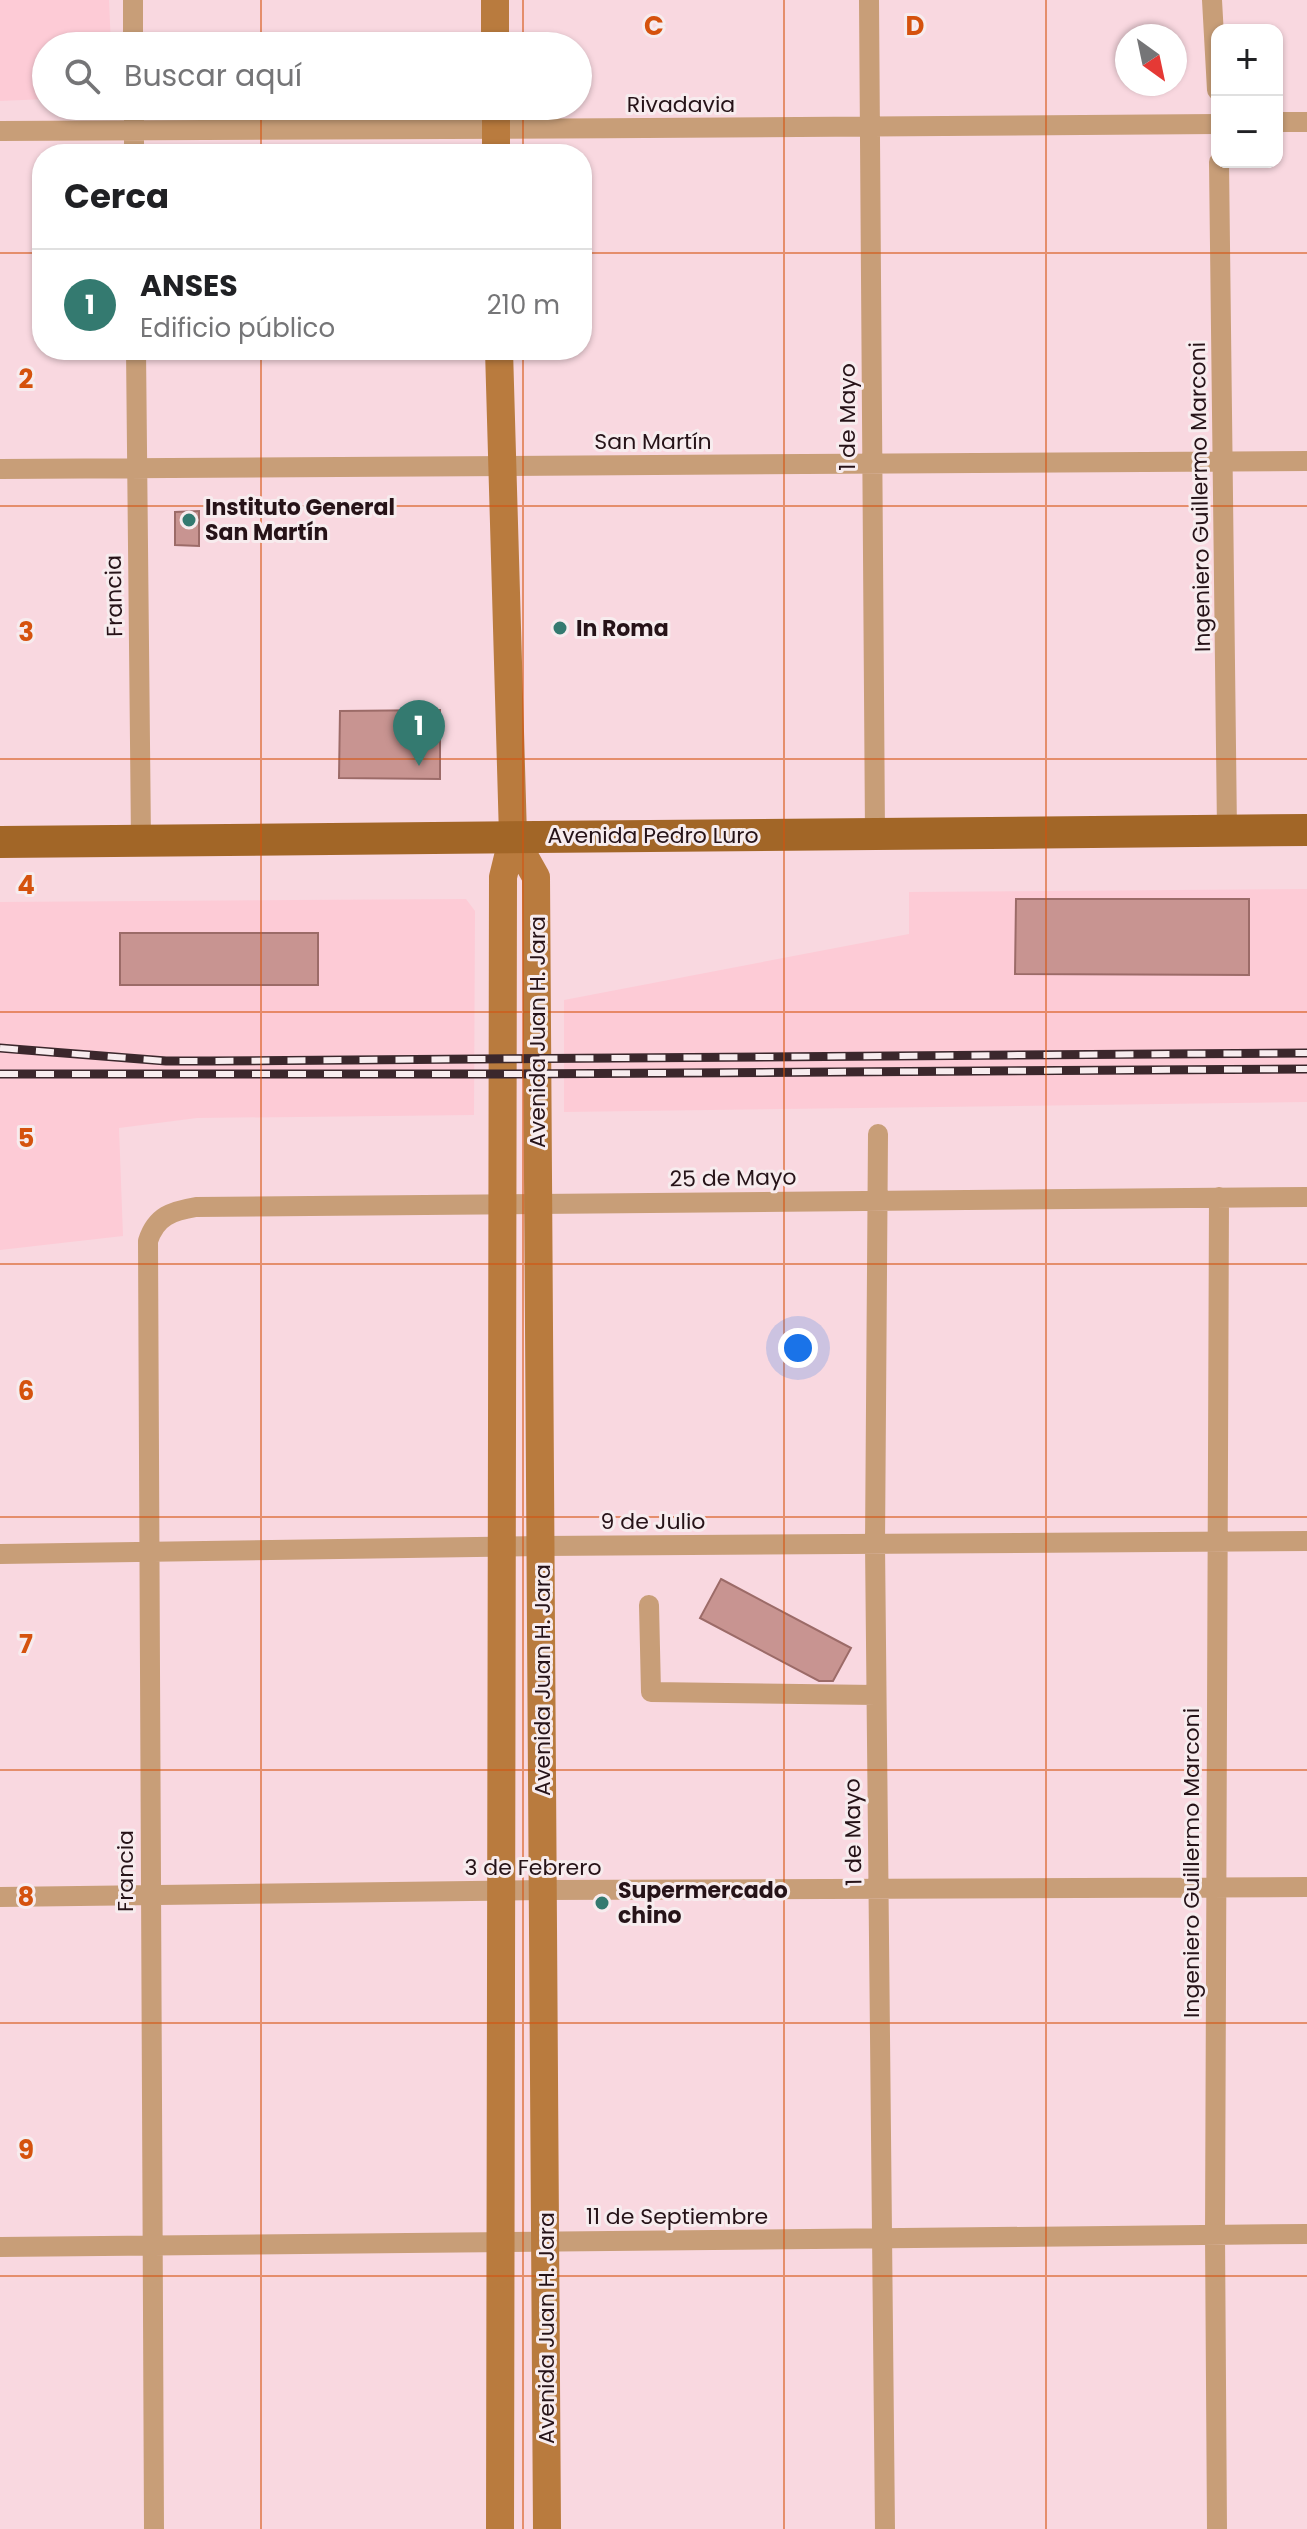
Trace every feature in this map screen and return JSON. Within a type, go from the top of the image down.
[{"type":"main road","points":[[495,0],[495,32]]},
{"type":"main road","name":"Avenida Juan H. Jara","points":[[499,360],[513,836],[503,877],[500,2529]]},
{"type":"main road","name":"Avenida Pedro Luro","points":[[0,842],[1307,830]]},
{"type":"main road","name":"Avenida Juan H. Jara","points":[[513,836],[536,877],[547,2529]]},
{"type":"street","points":[[133,0],[133,32]]},
{"type":"street","name":"1 de Mayo","points":[[869,0],[875,833]]},
{"type":"street","points":[[1212,0],[1213,24]]},
{"type":"street","points":[[134,120],[134,144]]},
{"type":"street","points":[[1283,122],[1307,122]]},
{"type":"street","name":"Rivadavia","points":[[0,131],[1211,124]]},
{"type":"street","name":"Ingeniero Guillermo Marconi","points":[[1219,168],[1227,831]]},
{"type":"street","name":"Francia","points":[[136,360],[141,841]]},
{"type":"street","name":"San Martín","points":[[0,469],[1307,461]]},
{"type":"street","name":"1 de Mayo","points":[[878,1134],[875,1544],[885,2529]]},
{"type":"street","name":"Ingeniero Guillermo Marconi","points":[[1217,2529],[1215,1888],[1219,1197]]},
{"type":"street","name":"25 de Mayo","points":[[162,1217],[196,1207],[1307,1197]]},
{"type":"street","name":"Francia","points":[[154,2529],[148,1241],[152,1228],[162,1217]]},
{"type":"street","name":"9 de Julio","points":[[0,1554],[502,1546],[1307,1541]]},
{"type":"street","points":[[649,1605],[651,1692],[876,1695]]},
{"type":"street","name":"3 de Febrero","points":[[0,1897],[543,1890],[1307,1887]]},
{"type":"street","name":"11 de Septiembre","points":[[0,2247],[1307,2234]]},
{"type":"shaded area","points":[[0,0],[109,0],[110,32],[32,32],[32,100],[0,101]]},
{"type":"shaded area","points":[[1307,889],[1307,1102],[564,1112],[564,1000],[909,934],[909,892]]},
{"type":"shaded area","points":[[466,899],[475,911],[474,1115],[197,1118],[119,1128],[123,1236],[0,1250],[0,902]]},
{"type":"building","name":"Instituto General San Martín","points":[[199,511],[199,546],[175,545],[175,512]]},
{"type":"building","points":[[440,710],[440,779],[339,778],[340,711]]},
{"type":"building","points":[[1016,899],[1249,899],[1249,975],[1015,974]]},
{"type":"building","points":[[120,933],[318,933],[318,985],[120,985]]},
{"type":"building","points":[[721,1579],[851,1648],[833,1681],[819,1681],[700,1618]]},
{"type":"railway","points":[[0,1048],[166,1061],[1307,1053]]},
{"type":"railway","points":[[0,1074],[1307,1069]]},
{"type":"place","name":"Instituto General San Martín","points":[[189,520]]},
{"type":"place","name":"In Roma","points":[[560,628]]},
{"type":"place","name":"ANSES","points":[[419,766]]},
{"type":"place","name":"Supermercado chino","points":[[602,1903]]}]
